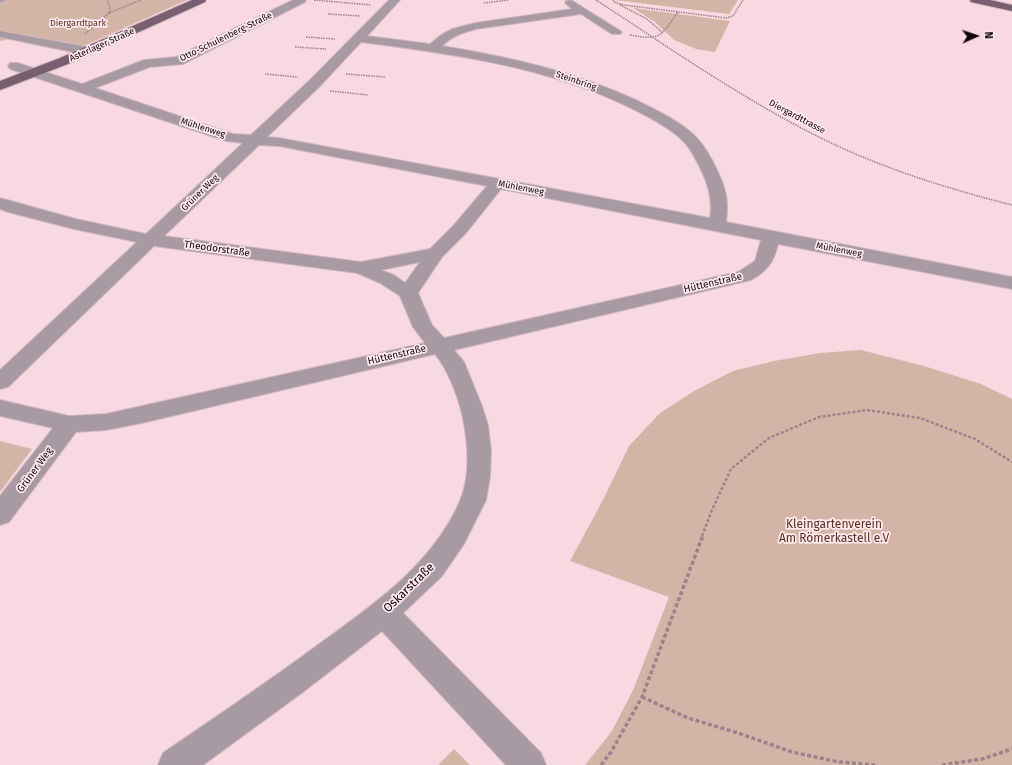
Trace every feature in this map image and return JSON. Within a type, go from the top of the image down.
[{"type":"main road","name":"Asterlager Straße","points":[[0,86],[36,73],[202,0]]},
{"type":"main road","points":[[975,0],[1012,8]]},
{"type":"street","name":"Otto-Schulenberg-Straße","points":[[82,88],[148,63],[179,61],[300,0]]},
{"type":"street","points":[[565,0],[616,32]]},
{"type":"street","name":"Grüner Weg","points":[[0,382],[310,88],[392,3]]},
{"type":"street","points":[[433,48],[445,37],[456,31],[475,26],[582,11]]},
{"type":"street","points":[[0,34],[87,51]]},
{"type":"street","name":"Steinbring","points":[[358,39],[433,48],[502,60],[545,70],[599,89],[629,102],[656,116],[679,131],[694,145],[706,163],[717,186],[720,205],[717,225]]},
{"type":"street","name":"Mühlenweg","points":[[14,66],[231,138],[279,142],[717,225],[771,237],[1012,283]]},
{"type":"street","points":[[361,268],[387,279],[408,293],[436,253],[460,229],[497,184]]},
{"type":"street","name":"Theodorstraße","points":[[0,203],[74,224],[151,240],[361,268],[399,262],[436,253]]},
{"type":"street","name":"Hüttenstraße","points":[[0,408],[69,424],[106,422],[142,415],[439,345],[744,276],[758,269],[765,260],[771,237]]},
{"type":"street","name":"Oskarstraße","points":[[175,765],[292,682],[384,613],[432,568],[456,536],[473,500],[478,476],[480,451],[476,425],[453,362],[423,327],[408,293]]},
{"type":"street","name":"Grüner Weg","points":[[0,515],[69,424]]},
{"type":"street","points":[[384,613],[529,765]]},
{"type":"path","points":[[107,0],[110,8],[109,12]]},
{"type":"path","points":[[63,46],[86,34],[109,12],[141,0]]},
{"type":"path","points":[[312,0],[392,3]]},
{"type":"path","points":[[484,3],[509,0]]},
{"type":"path","name":"Diergardttrasse","points":[[596,0],[767,109],[807,132],[857,155],[925,180],[1012,204]]},
{"type":"path","points":[[614,1],[624,5],[726,18],[733,16],[743,0]]},
{"type":"path","points":[[614,1],[647,19],[663,33]]},
{"type":"path","points":[[616,32],[641,38],[655,38],[661,36],[678,12]]},
{"type":"path","points":[[328,14],[379,17]]},
{"type":"path","points":[[306,37],[358,39]]},
{"type":"path","points":[[295,47],[346,51]]},
{"type":"path","points":[[265,74],[385,77]]},
{"type":"path","points":[[310,88],[368,95]]},
{"type":"path","points":[[601,765],[611,752],[642,697],[712,510],[731,469],[769,438],[819,416],[867,410],[920,418],[975,439],[1012,462]]},
{"type":"path","points":[[642,697],[688,718],[738,733],[792,752],[839,762],[875,765]]},
{"type":"path","points":[[942,765],[982,759],[1012,748]]},
{"type":"green space","name":"Diergardtpark","points":[[0,0],[187,0],[81,47],[22,36],[0,41]]},
{"type":"green space","points":[[615,0],[738,0],[729,14]]},
{"type":"green space","points":[[633,8],[730,21],[715,52],[696,49],[674,40],[655,22]]},
{"type":"green space","name":"Kleingartenverein Am Römerkastell e.V","points":[[861,350],[924,366],[981,384],[1012,399],[1012,765],[585,765],[612,731],[634,688],[669,597],[570,561],[605,496],[629,446],[660,413],[694,391],[733,371],[774,361],[820,353]]},
{"type":"green space","points":[[0,441],[32,449],[0,492]]},
{"type":"green space","points":[[454,749],[470,765],[438,765]]}]
